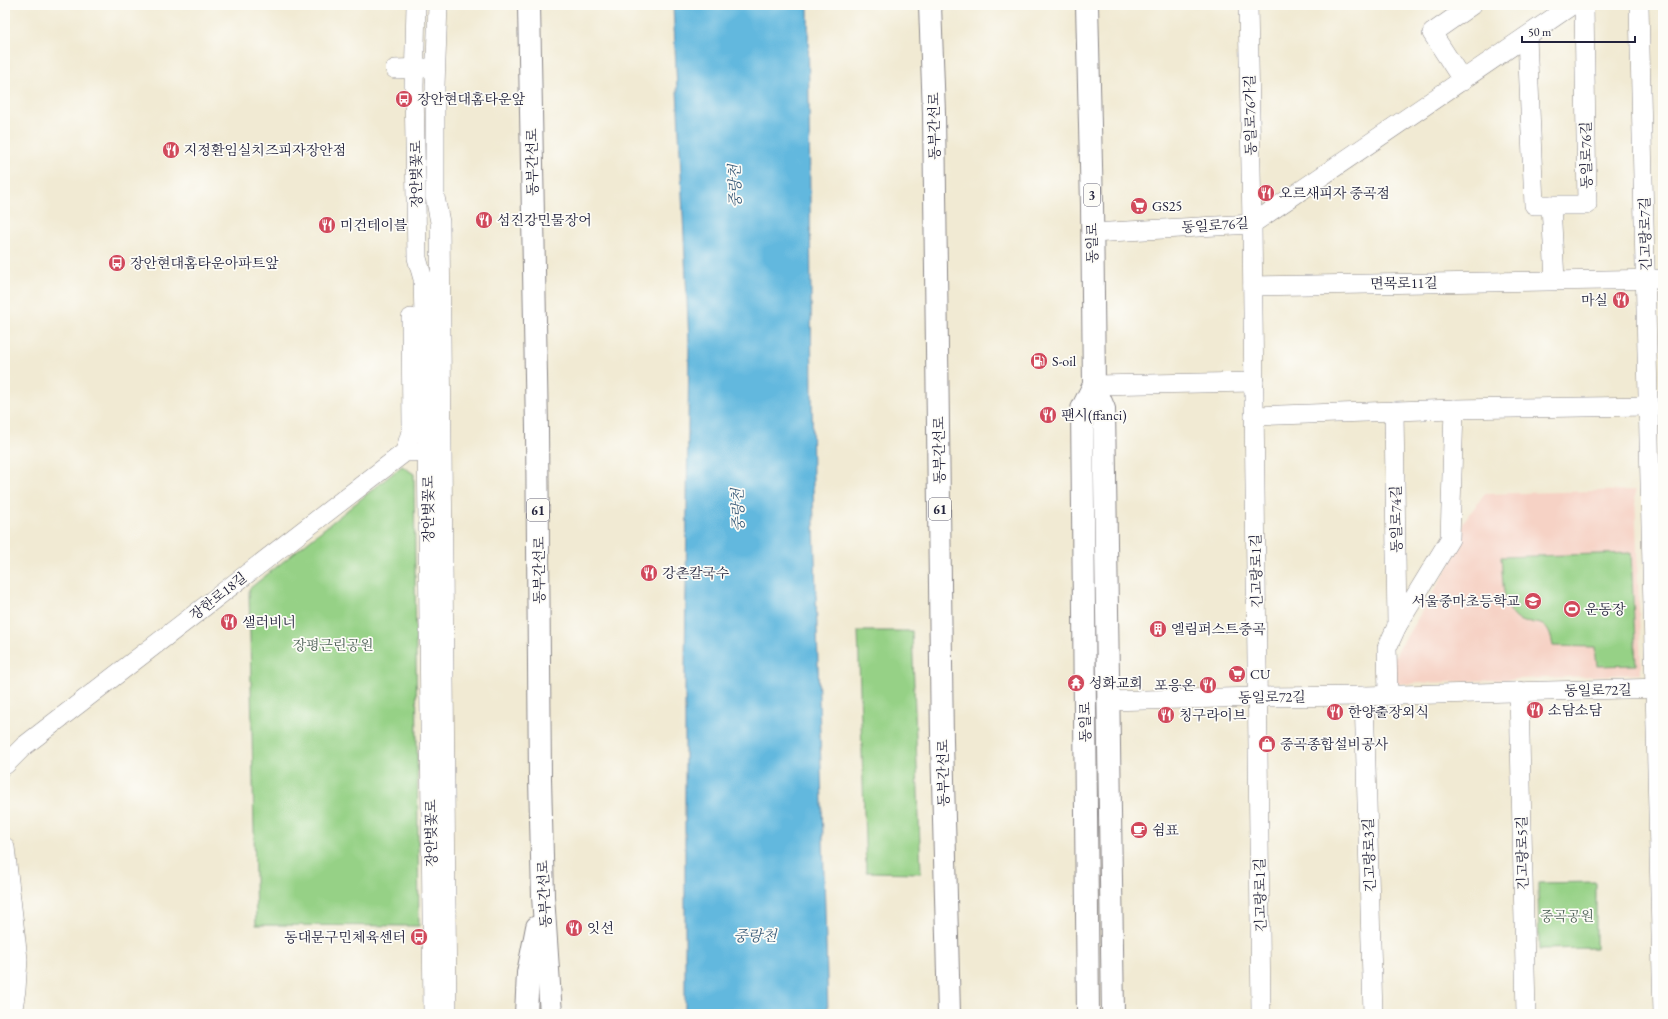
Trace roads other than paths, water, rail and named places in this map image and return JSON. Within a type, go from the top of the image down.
[{"type":"main road","name":"동부간선로","points":[[529,5],[537,421],[540,780],[543,896],[551,1014]]},
{"type":"main road","name":"동부간선로","points":[[930,5],[934,113],[942,741],[950,1007]]},
{"type":"main road","name":"동일로","points":[[1087,5],[1094,385],[1104,409],[1112,1014]]},
{"type":"main road","name":"동일로","points":[[1088,1014],[1082,409],[1094,385]]},
{"type":"main road","points":[[526,1014],[528,973],[543,896]]},
{"type":"street","name":"장안벚꽃로","points":[[416,5],[414,68],[417,258],[423,279],[434,451],[447,1014]]},
{"type":"street","name":"장안벚꽃로","points":[[433,1014],[434,451],[440,222],[435,197],[438,5]]},
{"type":"street","name":"동일로76가길","points":[[1248,5],[1252,224]]},
{"type":"street","points":[[1463,81],[1432,33],[1472,5]]},
{"type":"street","name":"동일로76길","points":[[1092,232],[1252,224],[1572,5]]},
{"type":"street","name":"동일로76길","points":[[1527,37],[1534,205],[1587,205],[1584,5]]},
{"type":"street","name":"긴고랑로7길","points":[[1639,5],[1655,278],[1648,406],[1658,689],[1663,1014]]},
{"type":"street","points":[[395,69],[436,68]]},
{"type":"street","points":[[1551,205],[1554,280]]},
{"type":"street","name":"긴고랑로1길","points":[[1252,224],[1261,1014]]},
{"type":"street","points":[[417,258],[411,277],[412,428],[406,452],[434,451]]},
{"type":"street","name":"면목로11길","points":[[1253,286],[1655,278]]},
{"type":"street","points":[[1094,385],[1254,382]]},
{"type":"street","points":[[1254,416],[1454,409],[1648,406]]},
{"type":"street","points":[[1388,694],[1387,648],[1398,626],[1438,561],[1448,543],[1450,535],[1454,409]]},
{"type":"street","name":"동일로74길","points":[[1394,411],[1398,626]]},
{"type":"street","name":"장한로18길","points":[[5,765],[24,746],[406,452]]},
{"type":"street","name":"동일로72길","points":[[1108,701],[1257,696],[1364,696],[1388,694],[1658,689]]},
{"type":"street","name":"긴고랑로5길","points":[[1519,691],[1526,1014]]},
{"type":"street","name":"긴고랑로3길","points":[[1364,696],[1373,1014]]},
{"type":"street","points":[[5,847],[18,959],[16,990],[12,1014]]},
{"type":"water","name":"중랑천","points":[[673,5],[808,5],[813,488],[828,1014],[685,1014],[685,670],[689,342]]},
{"type":"place","name":"장안현대홈타운앞","points":[[404,99]]},
{"type":"place","name":"지정환임실치즈피자장안점","points":[[171,150]]},
{"type":"place","name":"오르새피자 중곡점","points":[[1266,193]]},
{"type":"place","name":"GS25","points":[[1139,206]]},
{"type":"place","name":"섬진강민물장어","points":[[484,220]]},
{"type":"place","name":"미건테이블","points":[[327,225]]},
{"type":"place","name":"장안현대홈타운아파트앞","points":[[117,263]]},
{"type":"place","name":"마실","points":[[1621,300]]},
{"type":"place","name":"S-oil","points":[[1039,361]]},
{"type":"place","name":"팬시(ffanci)","points":[[1048,415]]},
{"type":"place","name":"강촌칼국수","points":[[649,573]]},
{"type":"place","name":"서울중마초등학교","points":[[1533,601]]},
{"type":"place","name":"운동장","points":[[1572,609]]},
{"type":"place","name":"샐러비너","points":[[229,622]]},
{"type":"place","name":"엘림퍼스트중곡","points":[[1158,629]]},
{"type":"place","name":"CU","points":[[1237,674]]},
{"type":"place","name":"성화교회","points":[[1076,683]]},
{"type":"place","name":"포응온","points":[[1208,685]]},
{"type":"place","name":"소담소담","points":[[1535,710]]},
{"type":"place","name":"한양출장외식","points":[[1335,712]]},
{"type":"place","name":"칭구라이브","points":[[1166,715]]},
{"type":"place","name":"중곡종합설비공사","points":[[1267,744]]},
{"type":"place","name":"쉼표","points":[[1139,830]]},
{"type":"place","name":"잇선","points":[[574,928]]},
{"type":"place","name":"동대문구민체육센터","points":[[419,937]]},
{"type":"park label","name":"장평근린공원","points":[[333,645]]},
{"type":"park label","name":"중곡공원","points":[[1567,916]]}]
